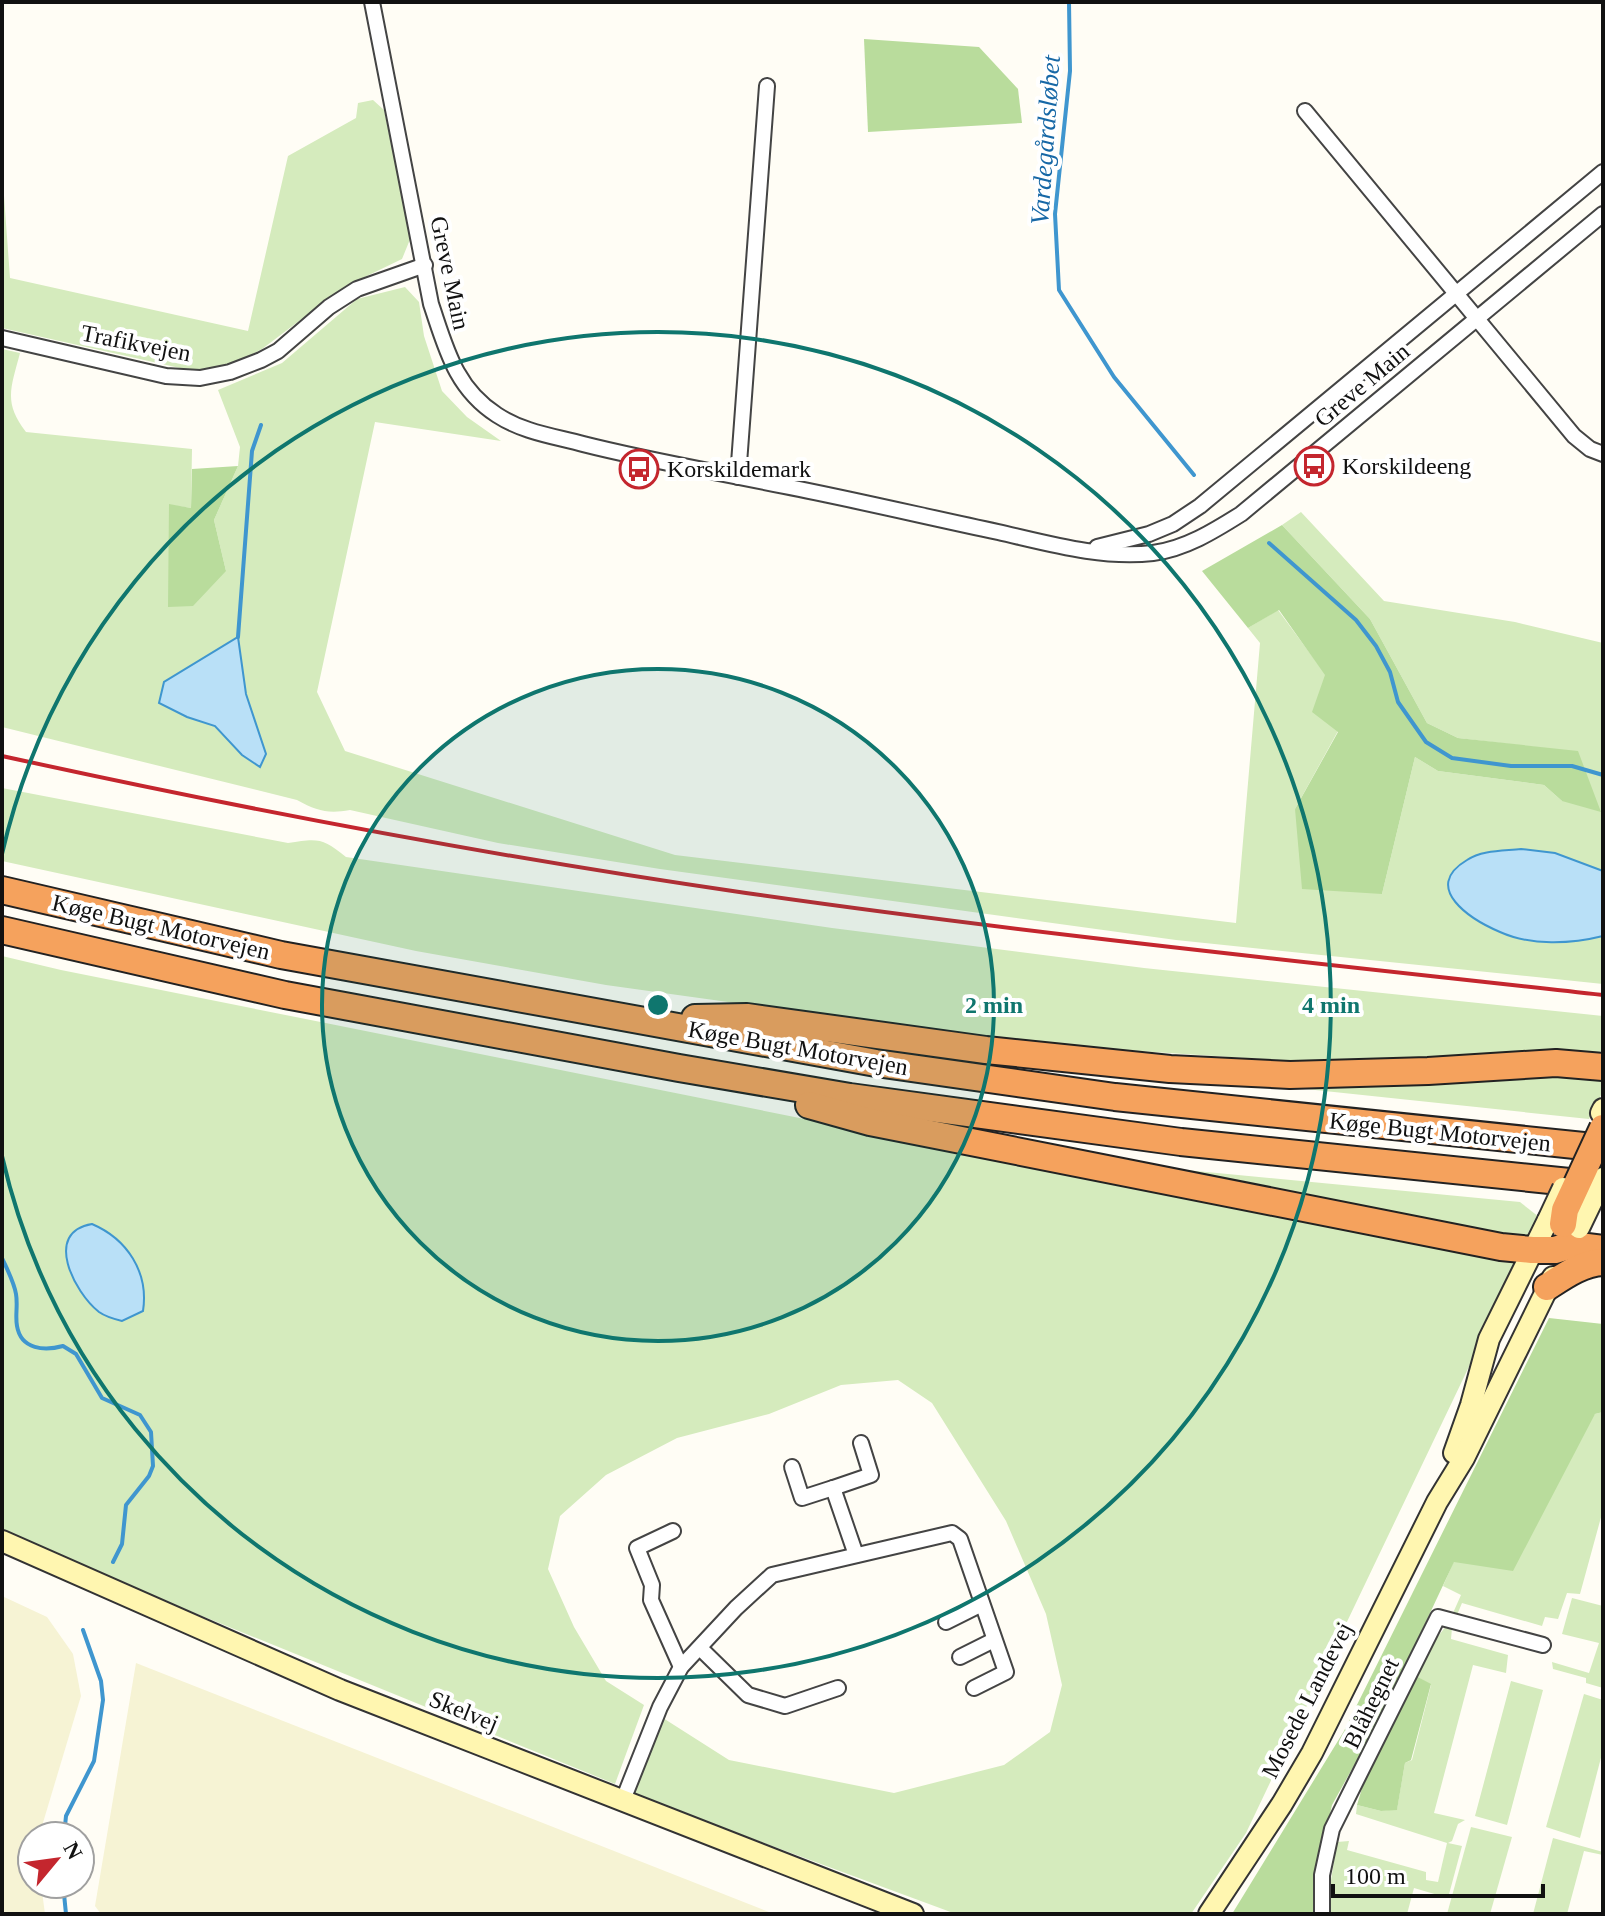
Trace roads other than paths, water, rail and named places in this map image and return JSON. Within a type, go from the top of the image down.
[{"type":"highway","name":"Køge Bugt Motorvejen","points":[[2,890],[281,955],[876,1063],[1115,1097],[1603,1148]]},
{"type":"highway","name":"Køge Bugt Motorvejen","points":[[2,930],[285,995],[850,1097],[1181,1142],[1603,1185]]},
{"type":"highway","points":[[639,1020],[747,1017],[986,1050],[1170,1069],[1290,1075],[1556,1063],[1603,1067]]},
{"type":"highway","points":[[679,1068],[870,1122],[1501,1247],[1527,1260],[1555,1250],[1565,1229],[1565,1210],[1602,1119]]},
{"type":"highway","points":[[1603,1159],[1603,1175]]},
{"type":"highway","points":[[1565,1229],[1603,1249]]},
{"type":"highway","points":[[1547,1287],[1576,1270],[1603,1262]]},
{"type":"main road","name":"Mosede Landevej","points":[[1209,1914],[1312,1753],[1437,1502],[1464,1458],[1547,1287],[1565,1229],[1603,1175]]},
{"type":"main road","name":"Mosede Landevej","points":[[1437,1502],[1471,1405],[1489,1339],[1527,1260]]},
{"type":"main road","name":"Skelvej","points":[[2,1541],[340,1690],[913,1914]]},
{"type":"street","name":"Greve Main","points":[[372,2],[431,304],[444,347],[456,372],[493,413],[517,427],[628,455],[1083,551],[1153,553],[1185,545],[1212,533],[1241,514],[1603,214]]},
{"type":"street","points":[[738,477],[767,86]]},
{"type":"street","points":[[1305,111],[1574,436],[1590,449],[1603,454]]},
{"type":"street","name":"Greve Main","points":[[1083,551],[1149,534],[1191,512],[1603,172]]},
{"type":"street","name":"Trafikvejen","points":[[2,338],[166,376],[200,378],[230,372],[278,351],[329,307],[357,289],[425,265]]},
{"type":"street","points":[[792,1467],[802,1498],[871,1475],[861,1443]]},
{"type":"street","points":[[833,1488],[856,1555]]},
{"type":"street","points":[[673,1531],[637,1548],[652,1585],[651,1600],[681,1667]]},
{"type":"street","points":[[623,1800],[660,1707],[681,1667],[772,1575],[952,1533],[960,1539],[1006,1672],[974,1688]]},
{"type":"street","points":[[946,1622],[982,1604]]},
{"type":"street","name":"Blåhegnet","points":[[1322,1914],[1322,1875],[1332,1829],[1438,1617],[1543,1645]]},
{"type":"street","points":[[960,1657],[994,1640]]},
{"type":"street","points":[[701,1649],[748,1695],[785,1706],[838,1688]]},
{"type":"water","points":[[238,637],[246,694],[266,754],[260,767],[242,755],[215,726],[159,703],[164,682]]},
{"type":"water","points":[[1521,849],[1555,853],[1603,871],[1603,936],[1565,942],[1525,940],[1476,920],[1455,902],[1449,892],[1448,881],[1467,860],[1479,854]]},
{"type":"water","points":[[92,1224],[116,1238],[139,1270],[143,1311],[122,1321],[102,1314],[90,1303],[80,1291],[68,1264],[66,1250],[69,1238],[77,1229]]},
{"type":"waterway","name":"Vardegårdsløbet","points":[[1069,2],[1070,71],[1055,214],[1059,290],[1114,377],[1194,475]]},
{"type":"waterway","points":[[238,637],[252,451],[261,425]]},
{"type":"waterway","name":"Vardegårdsløbet","points":[[1269,543],[1356,620],[1376,646],[1390,672],[1398,702],[1426,742],[1452,758],[1511,766],[1572,766],[1603,775]]},
{"type":"waterway","points":[[2,1258],[15,1289],[17,1326],[23,1340],[35,1347],[63,1346],[76,1354],[102,1398],[140,1415],[151,1432],[153,1466],[149,1476],[126,1505],[122,1544],[113,1562]]},
{"type":"waterway","points":[[66,1820],[94,1761],[103,1700],[101,1681],[83,1630]]},
{"type":"waterway","points":[[65,1900],[66,1914]]},
{"type":"railway","points":[[2,756],[373,831],[746,893],[1067,935],[1603,995]]},
{"type":"place","name":"Korskildeeng","points":[[1314,466]]},
{"type":"place","name":"Korskildemark","points":[[639,469]]}]
